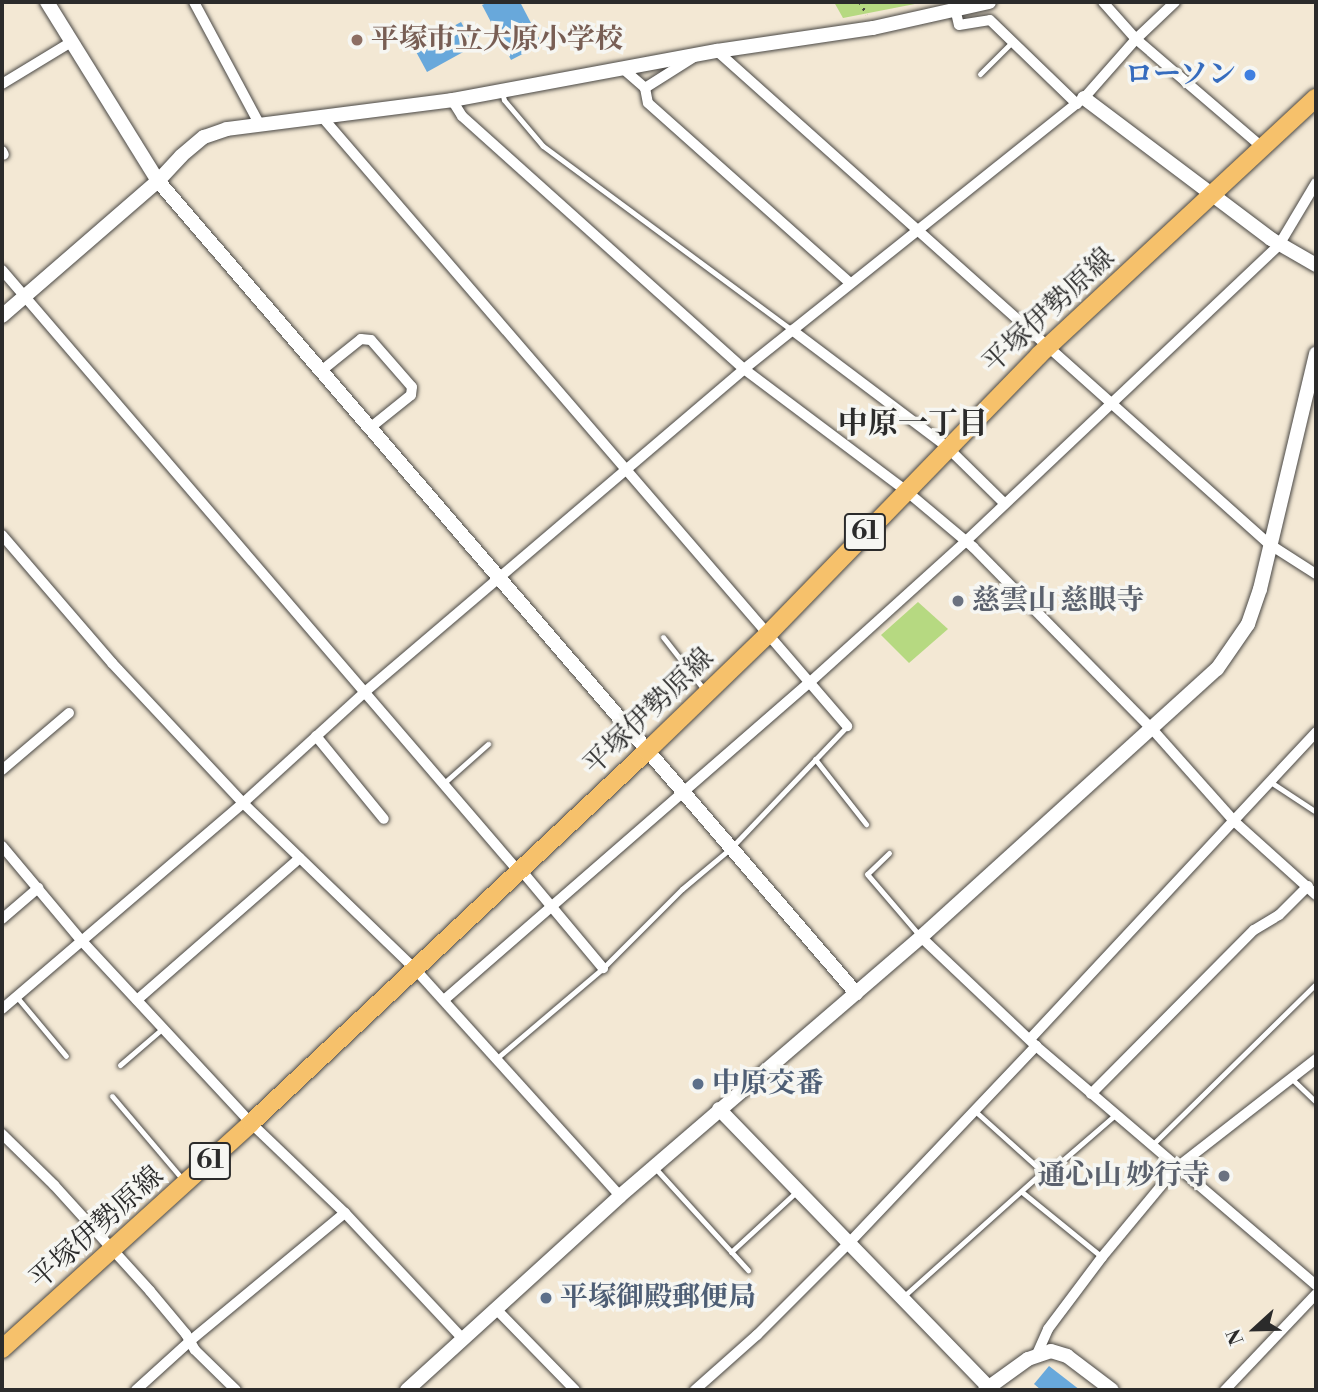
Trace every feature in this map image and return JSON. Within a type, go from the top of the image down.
[{"type":"main road","name":"平塚伊勢原線","points":[[2,1349],[251,1123],[707,694],[1045,348],[1316,98]]},
{"type":"street","points":[[47,2],[158,181],[856,993]]},
{"type":"street","points":[[194,2],[260,125]]},
{"type":"street","points":[[2,316],[158,181],[204,137],[227,129],[452,100],[621,67],[873,28],[989,2]]},
{"type":"street","points":[[1103,2],[1136,39],[1263,148]]},
{"type":"street","points":[[2,1009],[80,939],[243,803],[366,691],[744,369],[1081,101],[1136,39],[1175,2]]},
{"type":"street","points":[[955,8],[959,25],[990,20],[1081,101],[1279,245],[1316,265]]},
{"type":"street","points":[[2,84],[71,42]]},
{"type":"street","points":[[717,51],[917,229],[1045,348],[1269,544],[1316,574]]},
{"type":"street","points":[[645,88],[699,54]]},
{"type":"street","points":[[621,67],[645,88],[648,103],[850,283]]},
{"type":"street","points":[[452,100],[463,116],[744,369],[905,490],[965,542],[1153,730],[1235,821],[1316,895]]},
{"type":"street","points":[[323,118],[848,726]]},
{"type":"street","points":[[444,1000],[809,683],[1006,504],[1279,245],[1316,183]]},
{"type":"street","points":[[2,270],[603,968]]},
{"type":"street","points":[[792,330],[947,447],[1006,504]]},
{"type":"street","points":[[321,370],[361,339],[371,340],[404,377],[412,387],[411,395],[370,428]]},
{"type":"street","points":[[407,1390],[620,1196],[921,937],[1153,730],[1201,685],[1234,648],[1248,624],[1261,589],[1269,544],[1316,354]]},
{"type":"street","points":[[2,535],[112,663],[243,803],[415,969],[620,1196]]},
{"type":"street","points":[[2,770],[69,713]]},
{"type":"street","points":[[695,1390],[757,1335],[975,1111],[1033,1042],[1316,732]]},
{"type":"street","points":[[316,736],[384,819]]},
{"type":"street","points":[[1306,742],[1316,751]]},
{"type":"street","points":[[2,846],[80,939],[251,1123],[345,1213],[464,1340]]},
{"type":"street","points":[[137,1000],[300,858]]},
{"type":"street","points":[[1091,1094],[1254,930],[1279,915],[1308,886]]},
{"type":"street","points":[[2,919],[38,888]]},
{"type":"street","points":[[921,937],[1091,1094],[1316,1285]]},
{"type":"street","points":[[1038,1354],[1048,1329],[1102,1257],[1177,1168],[1316,1059]]},
{"type":"street","points":[[719,1109],[986,1389],[1038,1354],[1051,1351],[1067,1356],[1112,1390]]},
{"type":"street","points":[[2,1135],[113,1249],[195,1350],[236,1390]]},
{"type":"street","points":[[136,1390],[190,1341],[345,1213]]},
{"type":"street","points":[[1225,1390],[1316,1294]]},
{"type":"street","points":[[497,1310],[575,1390]]},
{"type":"lane","points":[[981,74],[1013,42]]},
{"type":"lane","points":[[501,90],[504,100],[543,146],[792,330]]},
{"type":"lane","points":[[663,637],[707,694]]},
{"type":"lane","points":[[496,1058],[603,968],[682,889],[731,848],[848,726]]},
{"type":"lane","points":[[444,783],[488,744]]},
{"type":"lane","points":[[815,759],[866,824]]},
{"type":"lane","points":[[1269,781],[1316,812]]},
{"type":"lane","points":[[889,853],[867,874],[921,937]]},
{"type":"lane","points":[[1151,1146],[1316,984]]},
{"type":"lane","points":[[16,996],[66,1056]]},
{"type":"lane","points":[[120,1065],[163,1028]]},
{"type":"lane","points":[[1291,1079],[1316,1102]]},
{"type":"lane","points":[[112,1096],[186,1183]]},
{"type":"lane","points":[[975,1111],[1043,1172]]},
{"type":"lane","points":[[902,1298],[1043,1172],[1063,1160],[1115,1115]]},
{"type":"lane","points":[[654,1167],[748,1270]]},
{"type":"lane","points":[[732,1252],[798,1191]]},
{"type":"lane","points":[[1023,1192],[1102,1257]]},
{"type":"path","points":[[860,2],[867,16]]},
{"type":"green space","points":[[834,2],[925,2],[843,18]]},
{"type":"green space","points":[[918,602],[948,629],[909,663],[881,635]]},
{"type":"water","points":[[489,2],[520,2],[542,44],[511,60],[482,5]]},
{"type":"water","points":[[461,22],[474,46],[427,72],[414,48]]},
{"type":"water","points":[[1049,1366],[1080,1390],[1041,1390],[1034,1384]]},
{"type":"place","name":"平塚市立大原小学校","points":[[357,40]]},
{"type":"place","name":"ローソン","points":[[1250,75]]},
{"type":"place","name":"慈雲山 慈眼寺","points":[[958,601]]},
{"type":"place","name":"中原交番","points":[[698,1084]]},
{"type":"place","name":"通心山 妙行寺","points":[[1224,1176]]},
{"type":"place","name":"平塚御殿郵便局","points":[[546,1298]]},
{"type":"district","name":"中原一丁目","points":[[913,424]]}]
